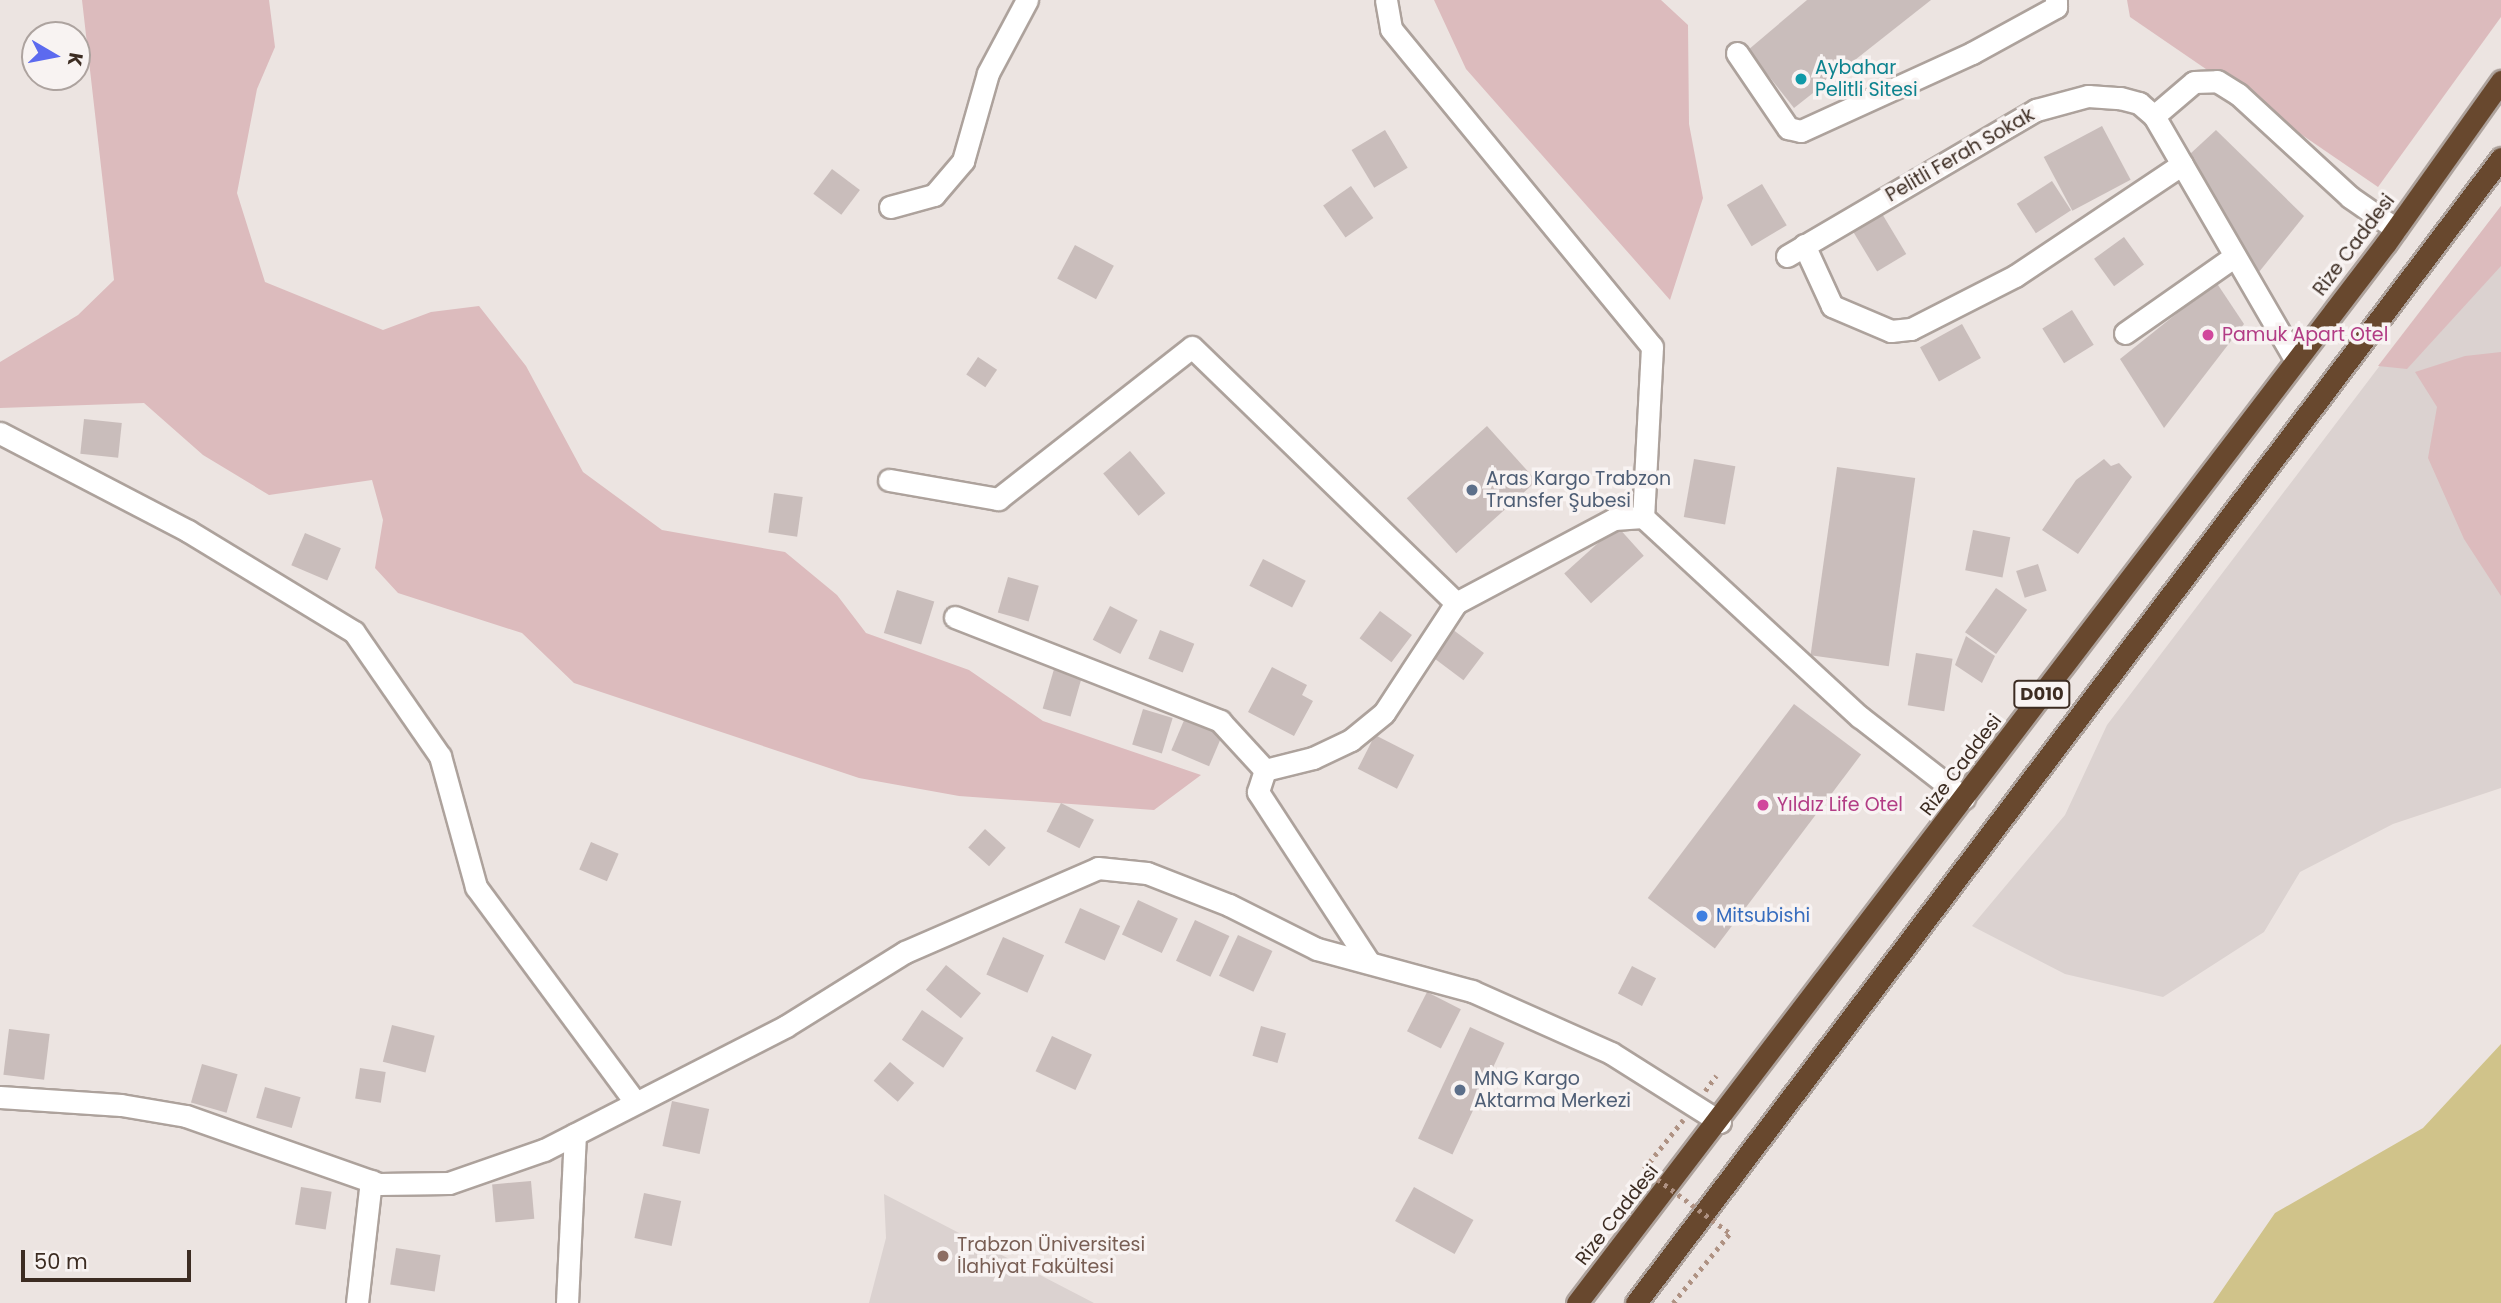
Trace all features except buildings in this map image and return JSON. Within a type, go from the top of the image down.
[{"type":"highway","name":"Rize Caddesi","points":[[1577,1303],[1720,1122],[2396,229],[2501,81]]},
{"type":"highway","name":"D010","points":[[1636,1303],[2501,158]]},
{"type":"street","points":[[890,207],[934,195],[963,161],[988,73],[1027,0]]},
{"type":"street","points":[[1386,0],[1391,29],[1652,346],[1643,517]]},
{"type":"street","points":[[1737,53],[1788,128],[1801,131],[1972,54],[2056,7],[2056,0]]},
{"type":"street","points":[[2295,359],[2154,116],[2194,82],[2217,81],[2238,93],[2350,197],[2396,229]]},
{"type":"street","name":"Pelitli Ferah Sokak","points":[[2154,116],[2138,103],[2088,96],[2036,110],[1796,251],[1832,306],[1891,331],[1911,329],[2015,276],[2182,164]]},
{"type":"street","points":[[2125,333],[2235,256]]},
{"type":"street","points":[[889,480],[998,499],[1192,346],[1456,603]]},
{"type":"street","points":[[0,433],[188,531],[354,632],[440,756],[476,887],[635,1102]]},
{"type":"street","points":[[1265,770],[1338,746],[1384,713],[1456,603],[1614,519],[1643,517],[1860,717],[1964,798]]},
{"type":"street","points":[[955,617],[1220,722],[1265,770]]},
{"type":"street","points":[[1265,770],[1258,792],[1368,961]]},
{"type":"street","points":[[0,1097],[121,1105],[186,1116],[371,1181],[449,1183],[575,1133],[786,1026],[905,952],[1098,868],[1147,873],[1228,905],[1317,949],[1472,991],[1600,1048],[1720,1122]]},
{"type":"street","points":[[567,1303],[575,1133]]},
{"type":"street","points":[[357,1303],[371,1181]]},
{"type":"path","points":[[1657,1156],[1644,1169],[1730,1233],[1673,1303]]},
{"type":"shaded area","points":[[82,0],[269,0],[275,47],[257,89],[237,193],[265,282],[383,330],[431,312],[479,306],[526,366],[583,472],[662,530],[785,552],[837,595],[866,633],[969,670],[1043,721],[1201,775],[1154,810],[959,796],[859,778],[574,683],[522,633],[398,593],[375,568],[383,520],[372,480],[269,495],[203,455],[144,403],[0,408],[0,362],[78,315],[114,280],[91,79],[91,21],[84,21]]},
{"type":"shaded area","points":[[1434,0],[1661,0],[1688,25],[1689,124],[1703,198],[1670,300],[1466,69]]},
{"type":"shaded area","points":[[2127,0],[2501,0],[2501,17],[2378,187],[2130,17]]},
{"type":"shaded area","points":[[2501,206],[2501,788],[2393,824],[2300,872],[2264,932],[2163,997],[2065,974],[1972,926],[2065,815],[2107,725]]},
{"type":"shaded area","points":[[2501,206],[2501,266],[2407,369],[2378,366]]},
{"type":"shaded area","points":[[2501,352],[2501,596],[2464,539],[2428,458],[2437,407],[2415,372],[2465,356]]},
{"type":"shaded area","points":[[2501,1044],[2501,1303],[2213,1303],[2275,1213],[2423,1128]]},
{"type":"shaded area","name":"Trabzon Üniversitesi İlahiyat Fakültesi","points":[[884,1194],[1094,1303],[869,1303],[886,1238]]},
{"type":"place","name":"Aybahar Pelitli Sitesi","points":[[1801,79]]},
{"type":"place","name":"Pamuk Apart Otel","points":[[2208,335]]},
{"type":"place","name":"Aras Kargo Trabzon Transfer Şubesi","points":[[1472,490]]},
{"type":"place","name":"Yıldız Life Otel","points":[[1763,805]]},
{"type":"place","name":"Mitsubishi","points":[[1702,916]]},
{"type":"place","name":"MNG Kargo Aktarma Merkezi","points":[[1460,1090]]},
{"type":"place","name":"Trabzon Üniversitesi İlahiyat Fakültesi","points":[[943,1256]]}]
